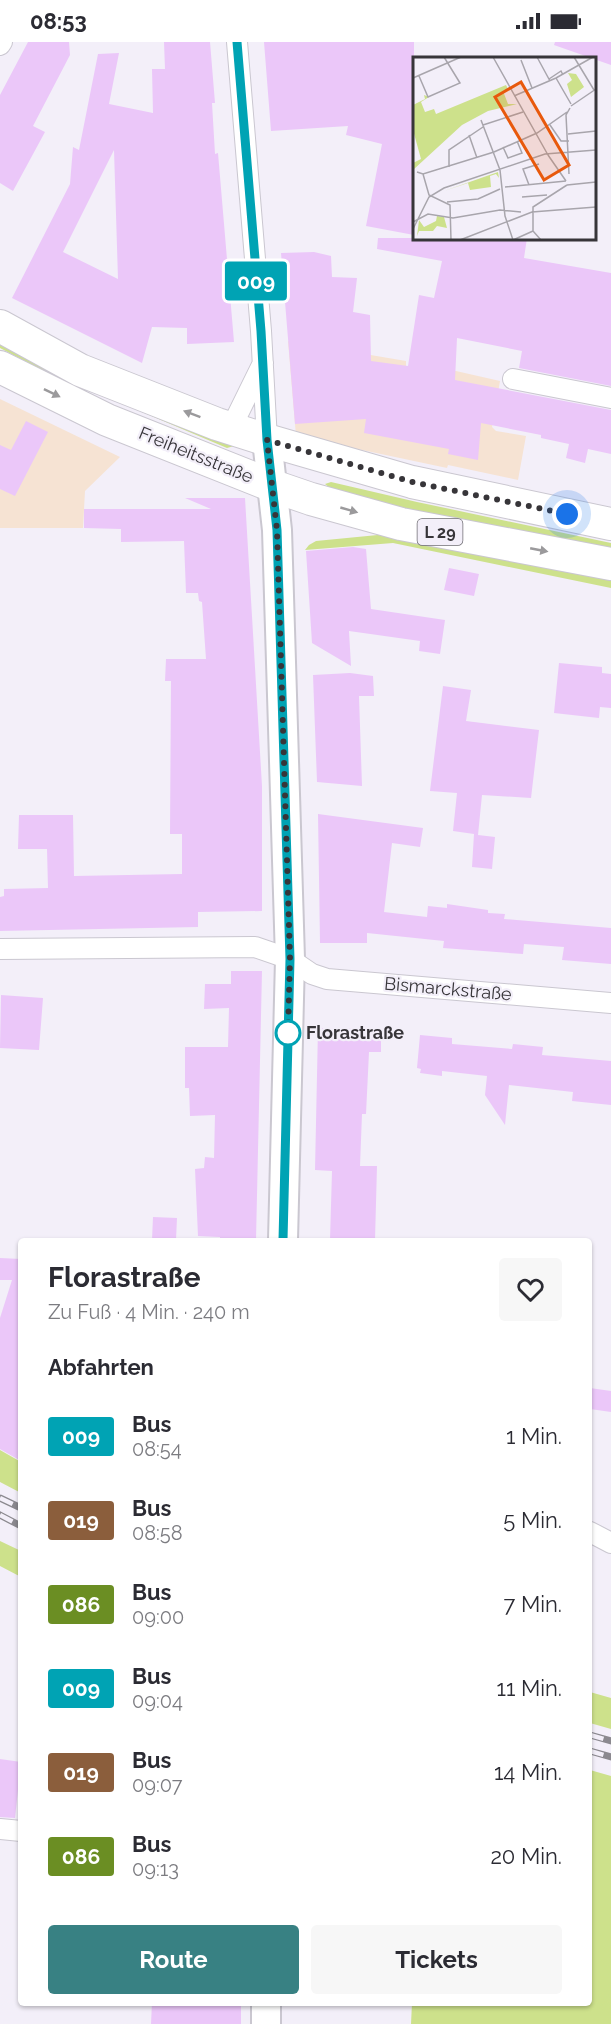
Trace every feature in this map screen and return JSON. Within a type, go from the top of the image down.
[{"type":"main road","name":"Freiheitsstraße","points":[[0,326],[80,370],[231,429],[412,482],[611,524]]},
{"type":"main road","name":"Freiheitsstraße","points":[[0,367],[107,420],[311,499],[401,524],[611,564]]},
{"type":"main road","points":[[267,440],[277,530],[290,959],[283,1238]]},
{"type":"main road","points":[[277,530],[311,499]]},
{"type":"main road","points":[[266,2024],[267,2006]]},
{"type":"street","points":[[237,42],[267,440]]},
{"type":"street","points":[[231,429],[262,363]]},
{"type":"street","points":[[513,379],[611,398]]},
{"type":"street","points":[[0,949],[255,947],[290,959]]},
{"type":"street","name":"Bismarckstraße","points":[[290,959],[312,974],[327,979],[611,1003]]},
{"type":"street","points":[[592,1533],[611,1543]]},
{"type":"street","points":[[0,1829],[18,1831]]},
{"type":"shaded area","points":[[288,341],[406,361],[406,366],[456,371],[500,381],[492,427],[496,431],[526,436],[518,480],[448,465],[447,468],[296,436]]},
{"type":"shaded area","points":[[0,399],[120,457],[85,491],[83,528],[0,528]]},
{"type":"green space","points":[[0,339],[234,446],[227,448],[36,367],[0,348]]},
{"type":"green space","points":[[331,482],[611,543],[611,552],[415,512],[335,492],[325,484]]},
{"type":"green space","points":[[388,534],[611,575],[611,588],[393,543],[305,550],[316,541]]},
{"type":"green space","points":[[0,1450],[18,1460],[18,1491],[0,1482]]},
{"type":"green space","points":[[0,1541],[18,1550],[18,1575],[0,1566]]},
{"type":"green space","points":[[592,1693],[611,1698],[611,1729],[592,1724]]},
{"type":"green space","points":[[592,1771],[611,1776],[611,2024],[411,2024],[412,2006],[592,2006]]},
{"type":"building","points":[[28,42],[69,42],[70,55],[33,126],[45,132],[13,191],[0,183],[0,95]]},
{"type":"building","points":[[164,42],[210,42],[215,103],[212,103],[215,154],[218,153],[234,342],[187,344],[187,328],[152,327],[142,363],[12,298],[70,184],[73,147],[79,150],[98,54],[119,53],[109,104],[153,113],[152,69],[165,69]],"holes":[[[114,150],[118,279],[63,252]]]},
{"type":"building","points":[[264,42],[414,42],[413,235],[366,226],[382,144],[346,135],[348,126],[271,131]]},
{"type":"building","points":[[555,42],[611,42],[611,65],[596,60],[596,57],[588,57],[554,45]]},
{"type":"building","points":[[378,238],[527,240],[524,258],[611,273],[611,386],[519,368],[522,351],[457,338],[455,380],[611,410],[611,454],[588,449],[585,463],[566,458],[569,444],[541,438],[541,435],[481,423],[478,460],[448,454],[449,449],[364,433],[366,419],[295,424],[281,253],[314,252],[331,256],[332,277],[357,278],[353,312],[370,315],[371,361],[408,366],[419,295],[434,298],[442,261],[377,249]]},
{"type":"building","points":[[26,421],[48,432],[15,496],[0,489],[0,445],[11,450]]},
{"type":"building","points":[[185,498],[245,498],[262,786],[262,911],[198,912],[198,927],[0,931],[0,897],[4,896],[4,889],[48,888],[47,849],[18,849],[19,815],[73,815],[74,876],[182,874],[182,834],[170,834],[171,681],[165,681],[166,659],[206,659],[202,602],[199,601],[198,593],[186,593],[184,541],[121,542],[121,529],[84,528],[84,509],[211,509]]},
{"type":"building","points":[[353,547],[366,549],[371,609],[445,620],[440,654],[419,651],[420,641],[349,631],[351,666],[312,643],[306,551]]},
{"type":"building","points":[[449,568],[479,574],[474,596],[444,590]]},
{"type":"building","points":[[559,663],[602,667],[602,673],[611,674],[611,708],[600,707],[599,718],[554,713]]},
{"type":"building","points":[[350,673],[373,676],[374,696],[359,696],[362,786],[317,782],[313,675]]},
{"type":"building","points":[[443,686],[471,690],[466,721],[539,730],[531,798],[482,795],[478,835],[495,837],[492,869],[472,867],[474,834],[453,831],[457,793],[430,791]]},
{"type":"building","points":[[318,814],[423,828],[420,847],[392,843],[384,912],[427,917],[428,906],[447,908],[447,904],[488,910],[488,913],[505,914],[504,919],[611,928],[611,964],[562,960],[564,947],[524,944],[523,954],[443,948],[444,941],[367,933],[367,943],[320,943]]},
{"type":"building","points":[[231,971],[262,971],[256,1238],[198,1236],[195,1169],[204,1168],[205,1157],[214,1158],[215,1115],[190,1116],[189,1088],[185,1088],[185,1047],[228,1047],[229,1008],[204,1009],[205,984],[231,984]]},
{"type":"building","points":[[1,995],[43,998],[39,1050],[0,1048]]},
{"type":"building","points":[[318,1028],[381,1029],[381,1052],[369,1052],[366,1114],[362,1114],[360,1166],[377,1166],[375,1238],[330,1238],[332,1171],[315,1170]]},
{"type":"building","points":[[420,1035],[452,1038],[452,1044],[512,1049],[513,1044],[543,1047],[542,1055],[611,1061],[611,1105],[572,1101],[573,1092],[509,1085],[505,1125],[485,1095],[487,1076],[442,1071],[442,1076],[420,1073],[421,1069],[417,1068]]},
{"type":"building","points":[[153,1217],[177,1218],[176,1238],[152,1238]]},
{"type":"building","points":[[0,1258],[18,1259],[18,1459],[0,1449],[0,1318],[12,1280],[0,1280]]},
{"type":"building","points":[[592,1388],[611,1391],[611,1412],[592,1409]]},
{"type":"building","points":[[0,1759],[18,1762],[15,1818],[0,1817]]},
{"type":"building","points":[[152,2006],[241,2006],[241,2024],[151,2024]]},
{"type":"railway","points":[[0,1498],[18,1507]]},
{"type":"railway","points":[[0,1515],[18,1524]]},
{"type":"railway","points":[[592,1736],[611,1741]]},
{"type":"railway","points":[[592,1752],[611,1757]]},
{"type":"bus line","name":"009","points":[[237,42],[261,331],[267,440],[277,530],[290,959],[283,1238]]},
{"type":"place","name":"Florastraße","points":[[288,1033]]},
{"type":"route","points":[[288,1033],[290,959],[277,530],[267,440],[412,482],[567,514]]}]
